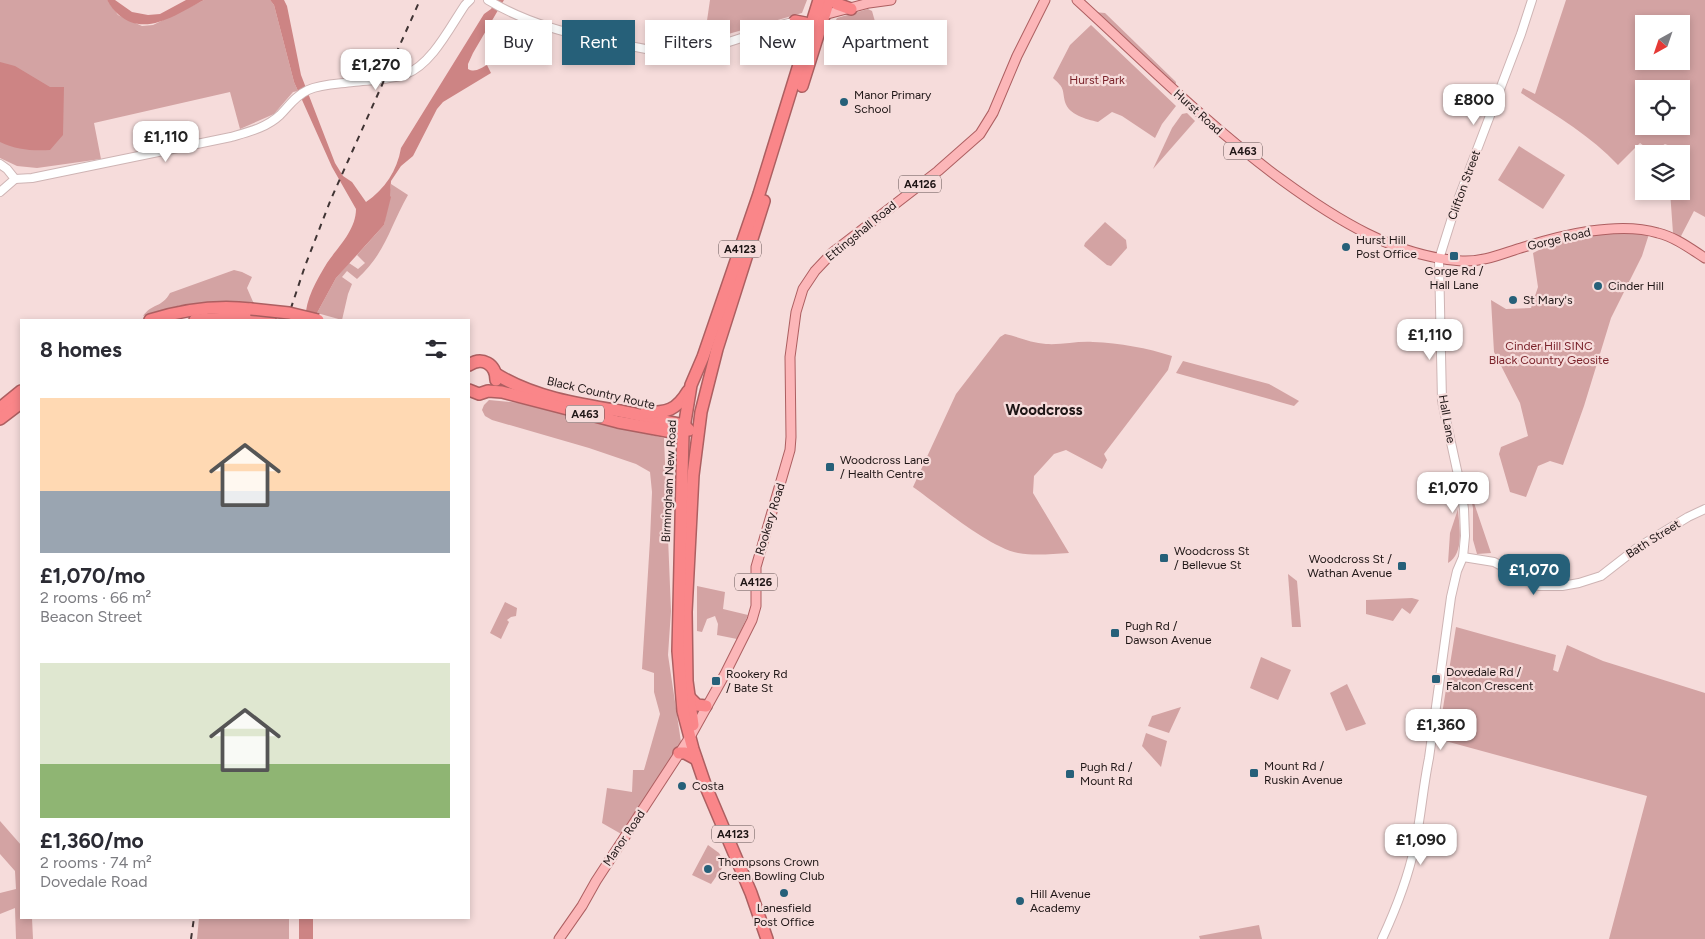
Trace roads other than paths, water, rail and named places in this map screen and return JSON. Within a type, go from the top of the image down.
[{"type":"highway","name":"Birmingham New Road","points":[[774,939],[715,811],[696,759],[686,663],[686,612],[693,475],[701,412],[717,349],[816,20],[819,0]]},
{"type":"highway","name":"Birmingham New Road","points":[[767,939],[748,868],[723,813],[682,703],[678,650],[685,430],[692,385],[759,194],[816,20],[828,0]]},
{"type":"highway","points":[[835,0],[837,4],[851,9]]},
{"type":"highway","points":[[154,319],[188,311],[224,308],[267,319]]},
{"type":"highway","points":[[203,319],[248,313],[288,313],[314,319]]},
{"type":"highway","name":"A4123","points":[[685,430],[705,374],[717,349]]},
{"type":"highway","name":"Black Country Route","points":[[470,364],[477,361],[485,362],[491,366],[496,374],[511,383],[533,392],[570,402],[634,414],[685,430]]},
{"type":"highway","points":[[488,392],[494,385],[496,374]]},
{"type":"highway","name":"A463","points":[[634,414],[665,412],[674,408],[682,402],[692,385]]},
{"type":"highway","name":"Black Country Route","points":[[470,390],[479,394],[502,392],[618,422],[685,430]]},
{"type":"highway","points":[[0,408],[20,392]]},
{"type":"highway","points":[[0,419],[20,404]]},
{"type":"highway","points":[[685,430],[698,440]]},
{"type":"highway","points":[[689,697],[697,705],[706,706]]},
{"type":"highway","points":[[679,753],[685,753],[696,759]]},
{"type":"main road","points":[[816,20],[869,3],[891,0]]},
{"type":"main road","name":"Ettingshall Road","points":[[790,357],[798,302],[803,289],[815,270],[833,252],[938,171],[980,134],[992,113],[1017,56],[1045,0]]},
{"type":"main road","name":"Hurst Road","points":[[1077,0],[1202,117],[1244,152],[1307,198],[1354,227],[1389,242],[1439,258]]},
{"type":"main road","name":"Gorge Road","points":[[1439,258],[1480,261],[1556,238],[1585,232],[1619,229],[1645,230],[1660,233],[1705,258]]},
{"type":"main road","name":"Rookery Road","points":[[692,732],[725,674],[755,613],[756,567],[790,450],[790,357]]},
{"type":"main road","name":"Manor Road","points":[[559,939],[582,906],[596,881],[692,732]]},
{"type":"street","points":[[0,192],[15,179],[32,178],[200,145],[243,134],[275,119],[296,97],[311,89],[393,77],[408,73],[421,65],[430,56],[470,0]]},
{"type":"street","points":[[489,0],[537,24],[564,32],[675,53],[705,48],[740,38]]},
{"type":"street","name":"Clifton Street","points":[[1439,258],[1456,205],[1524,26],[1532,0]]},
{"type":"street","points":[[0,164],[15,179]]},
{"type":"street","name":"Hall Lane","points":[[1382,939],[1397,906],[1416,843],[1450,597],[1463,557],[1465,536],[1464,509],[1442,401],[1439,258]]},
{"type":"street","name":"Bath Street","points":[[1463,557],[1494,562],[1539,586],[1570,584],[1605,574],[1637,548],[1688,516],[1705,509]]},
{"type":"railway","points":[[287,319],[305,266],[331,199],[420,0]]},
{"type":"railway","points":[[191,939],[194,919]]},
{"type":"place","name":"Manor Primary School","points":[[844,102]]},
{"type":"place","name":"Hurst Hill Post Office","points":[[1346,247]]},
{"type":"place","name":"Gorge Rd / Hall Lane","points":[[1454,256]]},
{"type":"place","name":"Cinder Hill","points":[[1598,286]]},
{"type":"place","name":"St Mary's","points":[[1513,300]]},
{"type":"place","name":"Woodcross Lane / Health Centre","points":[[830,467]]},
{"type":"place","name":"Woodcross St / Bellevue St","points":[[1164,558]]},
{"type":"place","name":"Woodcross St / Wathan Avenue","points":[[1402,566]]},
{"type":"place","name":"Pugh Rd / Dawson Avenue","points":[[1115,633]]},
{"type":"place","name":"Dovedale Rd / Falcon Crescent","points":[[1436,679]]},
{"type":"place","name":"Rookery Rd / Bate St","points":[[716,681]]},
{"type":"place","name":"Mount Rd / Ruskin Avenue","points":[[1254,773]]},
{"type":"place","name":"Pugh Rd / Mount Rd","points":[[1070,774]]},
{"type":"place","name":"Costa","points":[[682,786]]},
{"type":"place","name":"Thompsons Crown Green Bowling Club","points":[[708,869]]},
{"type":"place","name":"Lanesfield Post Office","points":[[784,893]]},
{"type":"place","name":"Hill Avenue Academy","points":[[1020,901]]},
{"type":"district","name":"Woodcross","points":[[1044,410]]},
{"type":"park label","name":"Hurst Park","points":[[1097,80]]},
{"type":"park label","name":"Cinder Hill SINC Black Country Geosite","points":[[1549,353]]}]
